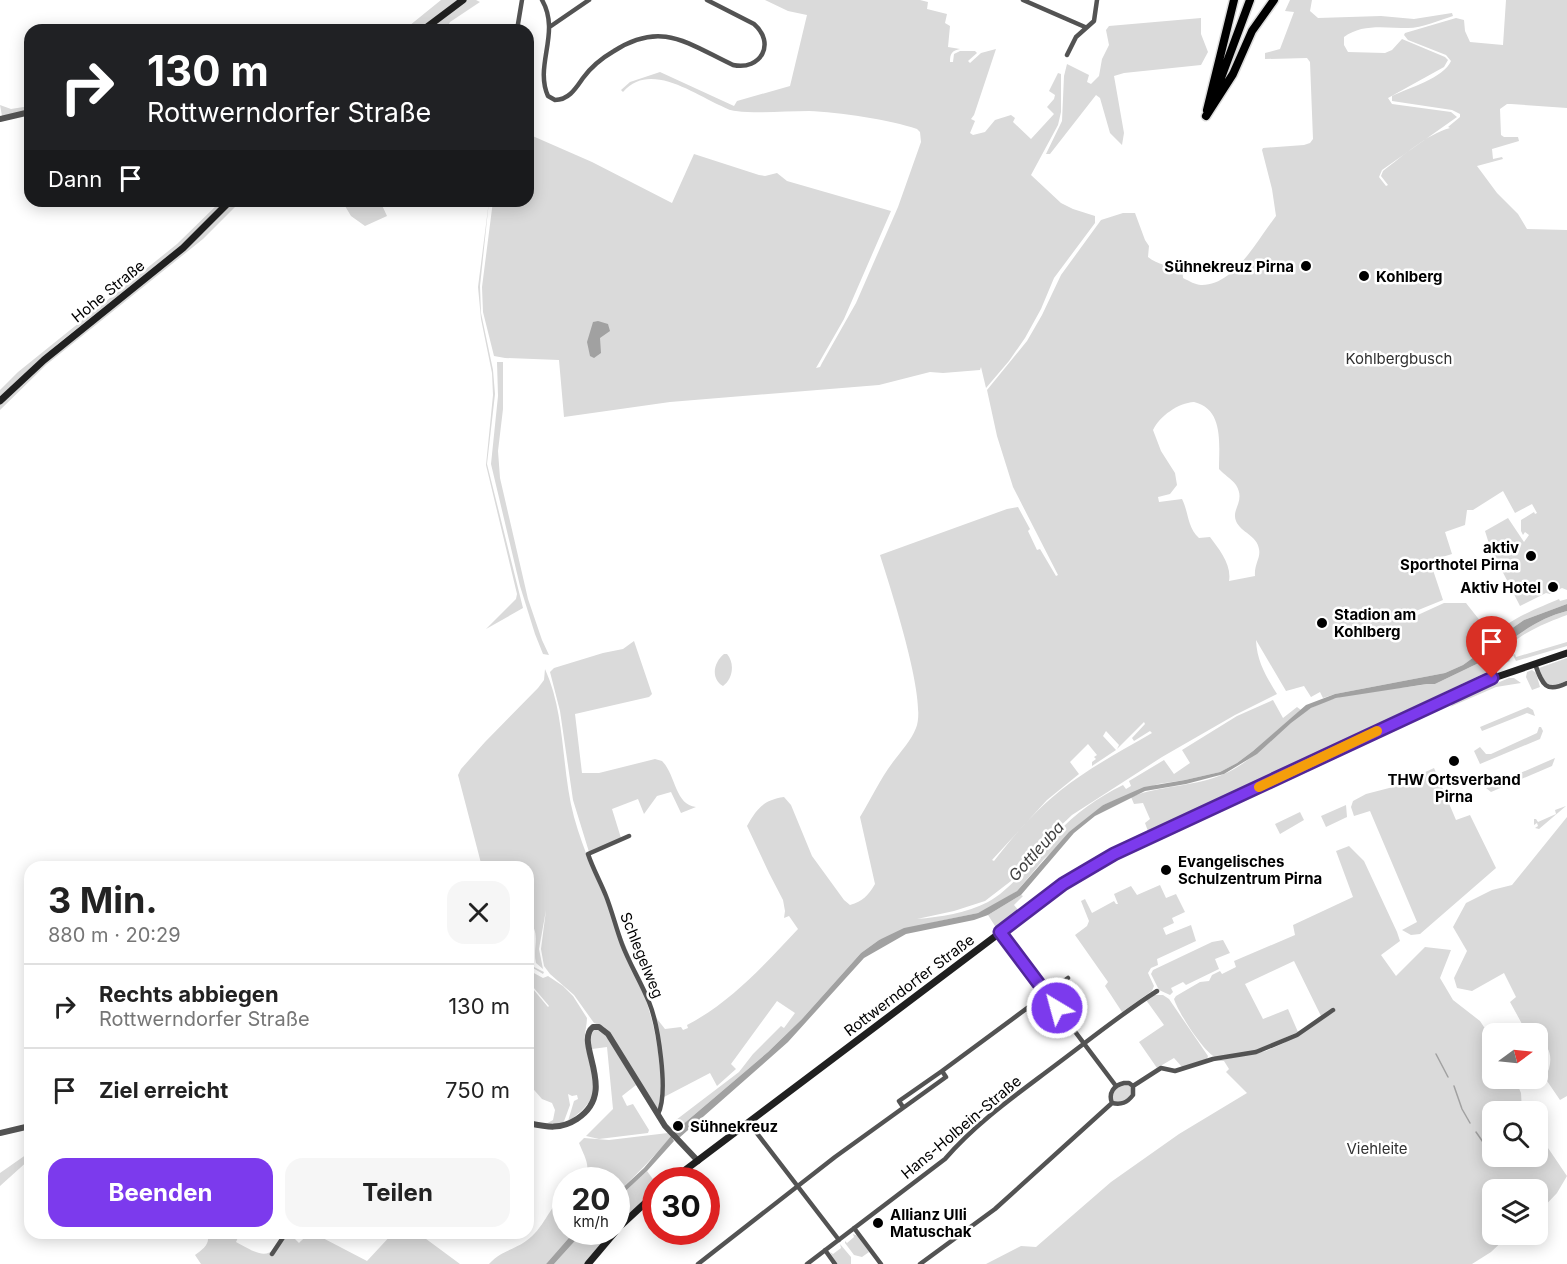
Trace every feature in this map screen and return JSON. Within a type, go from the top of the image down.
[{"type":"highway","points":[[1206,116],[1234,0]]},
{"type":"highway","points":[[1206,116],[1226,69],[1250,0]]},
{"type":"highway","points":[[1206,116],[1236,69],[1252,31],[1274,0]]},
{"type":"main road","points":[[431,24],[463,0]]},
{"type":"main road","name":"Hohe Straße","points":[[0,401],[44,360],[183,248],[224,207]]},
{"type":"main road","name":"Rottwerndorfer Straße","points":[[690,1167],[1063,884],[1106,858],[1482,682],[1567,652]]},
{"type":"main road","points":[[630,1218],[642,1206]]},
{"type":"main road","points":[[588,1264],[604,1245]]},
{"type":"street","points":[[518,24],[522,0]]},
{"type":"street","points":[[542,0],[550,26],[544,68],[545,87],[548,96],[555,100],[569,96],[586,73],[610,53],[633,40],[647,36],[674,38],[736,66],[746,66],[759,60],[765,43],[760,29],[707,0]]},
{"type":"street","points":[[550,26],[589,0]]},
{"type":"street","points":[[1023,0],[1085,27]]},
{"type":"street","points":[[1067,55],[1071,45],[1085,27],[1094,21],[1097,0]]},
{"type":"street","points":[[0,118],[24,113]]},
{"type":"street","points":[[1535,664],[1542,682],[1548,687],[1558,688],[1567,683]]},
{"type":"street","name":"Schlegelweg","points":[[629,837],[588,854],[593,870],[606,895],[622,945],[650,1004],[657,1032],[662,1070],[663,1092],[658,1114]]},
{"type":"street","points":[[1000,932],[1116,1086]]},
{"type":"street","points":[[698,1264],[797,1186],[946,1077],[942,1071],[1068,978]]},
{"type":"street","name":"Hans-Holbein-Straße","points":[[807,1264],[945,1159],[963,1138],[1084,1043],[1157,991]]},
{"type":"street","points":[[1133,1086],[1161,1068],[1180,1070],[1213,1059],[1256,1052],[1297,1035],[1333,1010]]},
{"type":"street","points":[[534,1124],[548,1128],[559,1127],[581,1116],[590,1106],[597,1089],[587,1039],[589,1030],[599,1027],[608,1034],[668,1130],[698,1161]]},
{"type":"street","points":[[1112,1102],[1110,1095],[1116,1086],[1126,1083],[1133,1086]]},
{"type":"street","points":[[1112,1102],[1121,1104],[1128,1101],[1134,1092],[1133,1086]]},
{"type":"street","points":[[920,1264],[995,1209],[1112,1102]]},
{"type":"street","points":[[749,1123],[839,1240]]},
{"type":"street","points":[[0,1133],[24,1127]]},
{"type":"street","points":[[854,1228],[881,1264]]},
{"type":"street","points":[[272,1254],[282,1239]]},
{"type":"street","points":[[825,1250],[835,1264]]},
{"type":"green space","points":[[441,0],[459,0],[427,24],[411,24]]},
{"type":"green space","points":[[467,0],[480,2],[449,24],[436,24]]},
{"type":"green space","points":[[765,0],[920,0],[928,2],[927,9],[947,14],[945,23],[950,26],[948,47],[960,49],[952,53],[950,62],[953,62],[954,54],[960,51],[977,53],[968,61],[970,63],[981,53],[996,49],[971,119],[975,121],[970,133],[973,135],[985,132],[995,120],[1011,115],[1015,118],[1013,122],[1031,139],[1054,114],[1047,107],[1055,95],[1049,91],[1058,73],[1061,74],[1061,112],[1058,125],[1031,175],[1061,203],[1095,216],[1095,223],[1054,278],[1025,338],[986,388],[981,367],[980,370],[930,372],[879,385],[670,402],[564,417],[559,360],[494,356],[483,312],[482,287],[492,207],[534,207],[534,137],[592,162],[672,203],[694,154],[759,175],[777,173],[787,181],[891,211],[844,319],[816,368],[820,367],[856,303],[898,207],[921,142],[920,132],[917,129],[834,113],[734,111],[683,87],[657,80],[633,83],[623,92],[621,90],[630,82],[660,72],[734,106],[737,101],[790,86],[807,15],[788,11]]},
{"type":"green space","name":"Kohlbergbusch","points":[[1290,0],[1312,0],[1310,11],[1318,18],[1381,16],[1414,19],[1452,13],[1453,16],[1419,27],[1367,28],[1344,37],[1344,45],[1348,52],[1385,53],[1392,50],[1402,39],[1448,60],[1444,67],[1388,98],[1392,104],[1451,112],[1457,117],[1424,140],[1450,128],[1448,127],[1460,117],[1460,114],[1452,110],[1392,101],[1392,96],[1441,73],[1451,61],[1446,55],[1408,40],[1405,33],[1456,18],[1464,20],[1465,31],[1470,42],[1503,45],[1506,0],[1567,0],[1567,108],[1507,104],[1500,109],[1501,135],[1518,137],[1519,141],[1492,149],[1493,159],[1502,157],[1503,159],[1477,166],[1497,193],[1518,214],[1527,229],[1567,230],[1567,590],[1562,588],[1550,594],[1546,593],[1520,606],[1490,547],[1485,531],[1508,518],[1524,542],[1529,535],[1525,532],[1523,535],[1521,520],[1534,512],[1537,513],[1532,504],[1515,513],[1503,491],[1473,510],[1467,510],[1465,525],[1445,532],[1452,554],[1439,558],[1441,564],[1432,567],[1443,600],[1407,613],[1409,619],[1444,603],[1466,603],[1496,641],[1463,665],[1445,673],[1323,698],[1320,692],[1311,697],[1304,686],[1286,691],[1256,640],[1260,662],[1277,694],[1162,757],[1072,815],[1011,881],[985,901],[917,919],[953,914],[988,902],[1007,888],[1056,834],[1087,806],[1123,785],[1126,789],[1131,786],[1129,781],[1164,760],[1174,774],[1190,763],[1182,750],[1237,716],[1273,700],[1283,718],[1297,707],[1301,710],[1253,751],[1220,772],[1158,784],[1103,805],[1044,859],[1017,891],[993,906],[978,913],[935,922],[879,940],[861,953],[802,1019],[768,1052],[674,1132],[671,1127],[672,1123],[739,1072],[781,1026],[784,1028],[795,1013],[777,1001],[731,1064],[736,1069],[717,1086],[710,1073],[664,1097],[654,1015],[665,1029],[688,1028],[687,1025],[703,1016],[746,982],[798,929],[789,916],[784,918],[783,900],[747,826],[754,814],[771,800],[784,797],[791,805],[812,856],[850,905],[865,898],[875,884],[860,817],[884,775],[911,737],[916,728],[918,714],[913,670],[880,555],[1018,507],[1030,529],[1028,531],[1037,550],[1040,549],[1056,576],[1058,575],[1013,487],[997,436],[987,390],[1027,341],[1061,275],[1101,220],[1123,213],[1135,213],[1149,246],[1148,257],[1168,266],[1182,267],[1183,278],[1199,285],[1213,283],[1224,278],[1244,260],[1276,216],[1263,148],[1304,145],[1313,139],[1310,62],[1307,58],[1265,59],[1265,53],[1280,49],[1294,12],[1285,11]],"holes":[[[1407,152],[1383,171],[1381,176],[1388,185],[1386,186],[1379,177],[1382,170]],[[1194,402],[1204,406],[1215,420],[1219,439],[1219,469],[1236,485],[1239,491],[1236,521],[1258,544],[1259,555],[1255,576],[1229,581],[1229,569],[1224,558],[1210,537],[1199,538],[1195,534],[1182,499],[1159,502],[1158,497],[1170,494],[1177,485],[1175,473],[1161,451],[1153,430],[1170,411]],[[1144,722],[1145,724],[1132,738],[1134,741],[1150,731],[1152,733],[1072,782],[1027,821],[1047,800],[1079,774],[1070,762],[1088,744],[1097,755],[1094,757],[1096,759],[1092,762],[1092,766],[1116,750],[1103,736],[1106,731],[1119,745],[1117,749]],[[1020,830],[994,861],[992,860]]]},
{"type":"green space","points":[[1201,18],[1201,34],[1208,52],[1201,65],[1114,76],[1124,133],[1122,145],[1110,133],[1100,98],[1096,95],[1050,154],[1046,154],[1062,121],[1064,76],[1067,64],[1089,75],[1087,82],[1091,84],[1099,76],[1102,59],[1109,45],[1106,30],[1109,26]]},
{"type":"green space","points":[[0,105],[11,109],[24,107],[24,111],[2,116]]},
{"type":"green space","points":[[215,207],[221,207],[180,246],[59,343],[0,397],[0,390],[18,372],[177,244]]},
{"type":"green space","points":[[228,207],[235,207],[203,239],[46,365],[0,410],[0,405],[45,362],[204,232]]},
{"type":"green space","points":[[346,207],[383,207],[387,216],[365,226],[351,216]]},
{"type":"green space","points":[[488,207],[480,286],[481,313],[493,370],[495,394],[487,464],[523,608],[486,629],[516,599],[517,594],[486,465],[493,395],[492,373],[481,319],[478,287]]},
{"type":"green space","points":[[497,362],[503,362],[503,409],[498,451],[500,478],[528,599],[549,655],[543,654],[520,586],[491,464],[498,396]]},
{"type":"green space","points":[[1559,599],[1560,601],[1567,599],[1567,604],[1524,620],[1498,638],[1496,636],[1500,630],[1515,620]]},
{"type":"green space","points":[[1567,611],[1567,615],[1525,634],[1508,650],[1504,645],[1534,625]]},
{"type":"green space","points":[[634,641],[652,694],[649,697],[575,714],[582,773],[599,773],[655,759],[662,761],[684,801],[696,807],[681,813],[671,792],[657,796],[644,814],[638,799],[612,809],[621,838],[589,852],[573,800],[560,711],[550,672],[554,668],[623,649]]},
{"type":"green space","points":[[1567,642],[1567,646],[1516,661],[1513,655],[1515,654],[1516,657]]},
{"type":"green space","points":[[1501,647],[1510,661],[1392,717],[1389,722],[1149,834],[1145,823],[1150,819],[1143,803],[1134,804],[1131,797],[1224,774],[1248,760],[1300,715],[1325,702],[1353,694],[1435,684],[1485,660]]},
{"type":"green space","points":[[724,654],[730,658],[732,671],[723,686],[716,679],[715,670]]},
{"type":"green space","points":[[1567,658],[1567,680],[1557,686],[1545,682],[1539,668]]},
{"type":"green space","points":[[545,669],[557,705],[574,817],[600,888],[631,959],[655,1032],[660,1069],[659,1108],[604,1027],[594,1023],[574,995],[544,966],[541,949],[546,910],[539,949],[543,969],[536,963],[534,861],[480,861],[458,775],[485,742],[544,680]]},
{"type":"green space","points":[[1532,670],[1536,673],[1540,687],[1532,690],[1526,677],[1527,672]]},
{"type":"green space","points":[[1488,673],[1481,679],[1392,720],[1394,718]]},
{"type":"green space","points":[[1509,678],[1514,678],[1521,683],[1496,687],[1450,707],[1457,700]]},
{"type":"green space","points":[[1528,707],[1533,710],[1535,716],[1527,713],[1482,731],[1480,727]]},
{"type":"green space","points":[[1539,727],[1543,731],[1540,739],[1480,764],[1474,751],[1480,747],[1486,754],[1491,754],[1537,733]]},
{"type":"green space","points":[[1555,758],[1552,766],[1491,792],[1486,788]]},
{"type":"green space","points":[[1434,768],[1456,820],[1470,815],[1496,868],[1420,934],[1411,935],[1402,930],[1417,922],[1370,811],[1354,816],[1351,807],[1353,801],[1366,794],[1393,787]]},
{"type":"green space","points":[[1346,805],[1347,817],[1326,827],[1321,816]]},
{"type":"green space","points":[[1566,806],[1539,829],[1535,828],[1538,826],[1537,823],[1534,825],[1534,819],[1538,822],[1556,814],[1555,810]]},
{"type":"green space","points":[[1300,812],[1304,820],[1280,834],[1275,824]]},
{"type":"green space","points":[[1567,817],[1567,1096],[1560,1100],[1548,1082],[1550,1056],[1548,1023],[1522,1023],[1510,1002],[1516,997],[1504,973],[1472,991],[1457,988],[1454,978],[1467,951],[1453,927],[1466,903],[1492,890],[1512,885]]},
{"type":"green space","name":"Viehleite","points":[[1349,846],[1364,861],[1400,941],[1381,955],[1396,976],[1425,947],[1451,950],[1440,978],[1453,1000],[1482,1024],[1482,1089],[1519,1089],[1521,1101],[1482,1101],[1482,1167],[1548,1167],[1548,1148],[1567,1176],[1557,1193],[1548,1202],[1548,1179],[1482,1179],[1482,1245],[1498,1245],[1472,1264],[986,1264],[1021,1246],[1036,1247],[1111,1182],[1179,1134],[1247,1093],[1226,1072],[1229,1069],[1224,1061],[1216,1061],[1266,1051],[1284,1043],[1321,1016],[1294,961],[1245,984],[1263,1019],[1288,1009],[1298,1032],[1255,1051],[1215,1057],[1192,1031],[1174,999],[1200,982],[1209,981],[1212,975],[1220,971],[1222,974],[1236,967],[1234,961],[1295,935],[1293,925],[1353,897],[1336,851]]},
{"type":"green space","points":[[1160,885],[1166,898],[1176,894],[1185,912],[1172,918],[1174,923],[1163,928],[1166,935],[1191,925],[1196,941],[1157,959],[1158,965],[1151,968],[1148,973],[1154,986],[1152,991],[1122,1012],[1105,986],[1108,982],[1075,935],[1087,926],[1089,921],[1081,901],[1085,899],[1092,913],[1114,901],[1118,904],[1114,894],[1131,886],[1137,895]]},
{"type":"green space","points":[[1021,895],[1023,896],[1014,905],[1020,912],[1006,924],[995,926],[988,915]]},
{"type":"green space","points":[[1223,940],[1230,953],[1215,959],[1219,969],[1186,985],[1183,982],[1171,988],[1173,992],[1170,995],[1159,990],[1151,974],[1153,970],[1212,942]]},
{"type":"green space","points":[[534,973],[543,978],[548,976],[563,986],[573,996],[587,1018],[585,1038],[593,1086],[588,1103],[580,1112],[568,1121],[574,1101],[578,1099],[577,1095],[568,1094],[570,1105],[563,1124],[544,1125],[553,1120],[555,1110],[552,1103],[542,1099],[534,1090],[534,990],[549,1006],[534,988]]},
{"type":"green space","points":[[1154,995],[1163,995],[1169,999],[1208,1056],[1207,1059],[1182,1067],[1174,1058],[1157,1068],[1139,1042],[1164,1025],[1146,1000]]},
{"type":"green space","points":[[597,1029],[604,1033],[663,1126],[636,1085],[622,1096],[627,1106],[633,1104],[649,1130],[648,1133],[599,1139],[586,1136],[613,1109],[607,1047],[592,1049],[589,1039]]},
{"type":"green space","points":[[1122,1085],[1130,1085],[1133,1092],[1124,1102],[1114,1102],[1112,1092]]},
{"type":"green space","points":[[668,1133],[671,1136],[630,1180],[630,1167],[587,1167],[579,1143],[584,1138],[609,1140]]},
{"type":"green space","points":[[24,1156],[24,1164],[0,1186],[0,1173]]},
{"type":"green space","points":[[642,1176],[642,1202],[630,1214],[630,1187]]},
{"type":"green space","points":[[552,1209],[552,1245],[563,1245],[546,1264],[489,1264],[498,1256],[528,1239],[534,1239],[534,1234]]},
{"type":"green space","points":[[853,1234],[858,1236],[869,1252],[862,1257],[854,1255],[845,1243],[854,1237]]},
{"type":"green space","points":[[208,1239],[237,1239],[236,1242],[266,1254],[276,1248],[284,1239],[295,1239],[299,1243],[304,1239],[325,1239],[367,1261],[387,1239],[426,1239],[460,1264],[201,1264],[195,1255],[207,1243]]},
{"type":"green space","points":[[840,1244],[851,1257],[851,1264],[837,1264],[830,1252],[833,1254],[841,1248]]},
{"type":"green space","points":[[571,1245],[600,1245],[585,1264],[554,1264]]},
{"type":"shaded area","points":[[593,322],[608,324],[610,331],[600,338],[601,353],[594,358],[590,356],[587,342]]},
{"type":"shaded area","points":[[1567,604],[1567,611],[1534,625],[1504,645],[1498,638],[1524,620]]},
{"type":"shaded area","points":[[1496,641],[1501,647],[1485,660],[1435,684],[1336,698],[1311,708],[1257,754],[1224,774],[1145,791],[1095,816],[1074,833],[1021,895],[988,915],[974,920],[906,934],[864,958],[788,1042],[679,1138],[674,1132],[768,1052],[802,1019],[861,953],[879,940],[904,928],[978,913],[1017,891],[1069,832],[1103,805],[1144,787],[1220,772],[1253,751],[1306,705],[1335,694],[1445,673],[1463,665]]},
{"type":"shaded area","points":[[671,1136],[674,1141],[651,1167],[645,1167]]},
{"type":"shaded area","points":[[642,1170],[642,1176],[630,1187],[630,1181]]},
{"type":"shaded area","points":[[563,1245],[571,1245],[554,1264],[546,1264]]},
{"type":"waterway","points":[[1436,1054],[1448,1077]]},
{"type":"waterway","points":[[1454,1086],[1470,1123]]},
{"type":"waterway","points":[[1476,1132],[1482,1141]]},
{"type":"slow traffic","points":[[1259,787],[1377,731]]},
{"type":"place","name":"Sühnekreuz Pirna","points":[[1306,266]]},
{"type":"place","name":"Kohlberg","points":[[1364,276]]},
{"type":"place","name":"aktiv Sporthotel Pirna","points":[[1531,556]]},
{"type":"place","name":"Aktiv Hotel","points":[[1553,587]]},
{"type":"place","name":"Stadion am Kohlberg","points":[[1322,623]]},
{"type":"place","name":"THW Ortsverband Pirna","points":[[1454,761]]},
{"type":"place","name":"Evangelisches Schulzentrum Pirna","points":[[1166,870]]},
{"type":"place","name":"Sühnekreuz","points":[[678,1126]]},
{"type":"place","name":"Allianz Ulli Matuschak","points":[[878,1223]]},
{"type":"route","points":[[1057,1008],[1000,932],[1063,884],[1114,854],[1492,678]]},
{"type":"water label","name":"Gottleuba","points":[[1036,851]]}]
